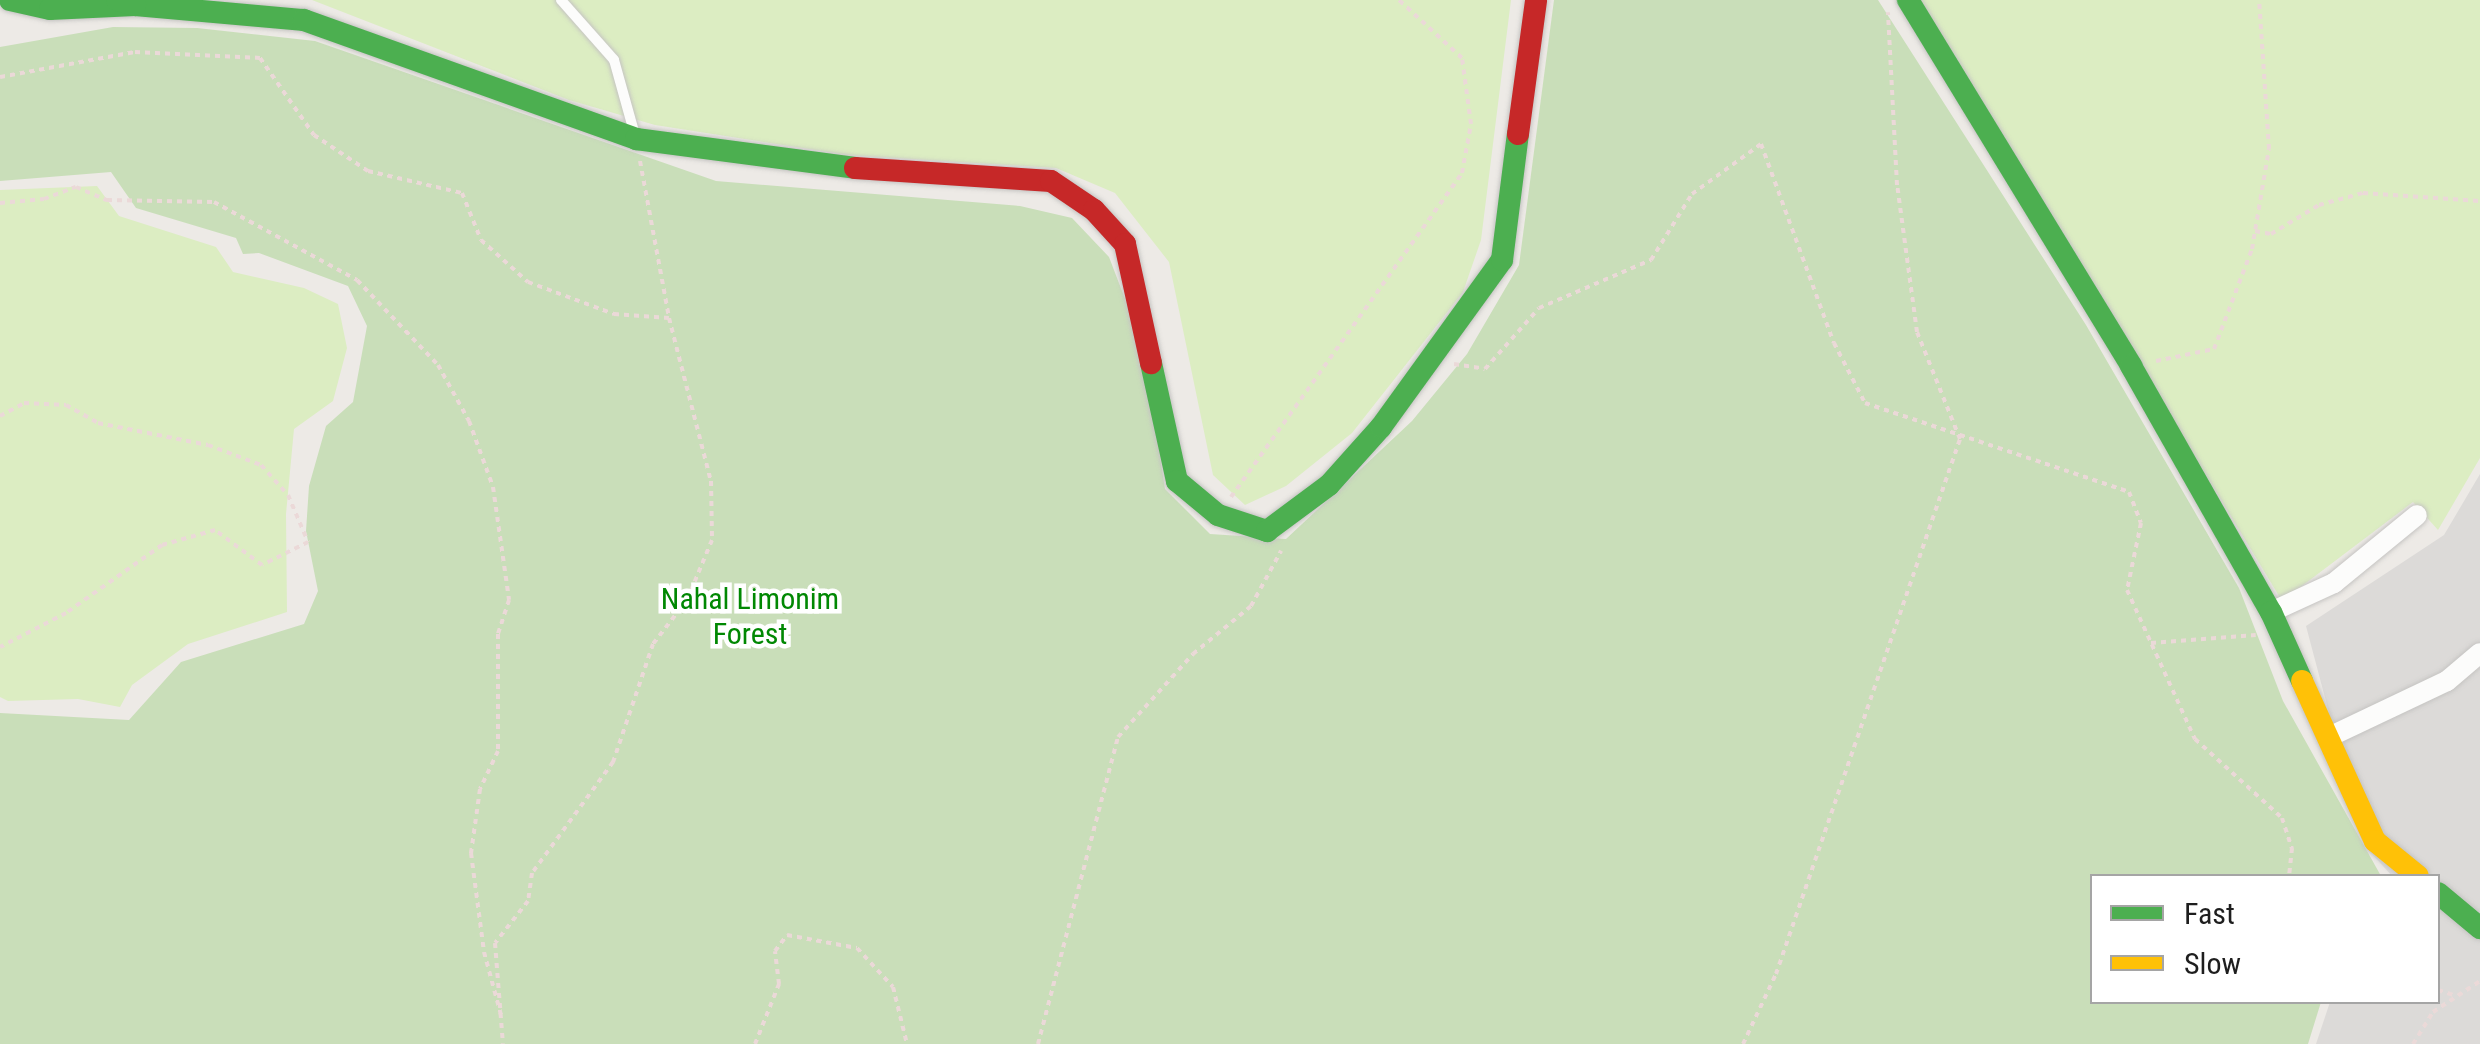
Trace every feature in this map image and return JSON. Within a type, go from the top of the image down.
[{"type":"street","points":[[10,0],[44,4],[126,3],[304,20],[636,138],[874,171],[1052,181],[1094,210],[1125,244],[1176,481],[1218,515],[1267,531],[1329,484],[1430,360],[1502,260],[1536,0]]},
{"type":"street","points":[[1908,0],[2131,366],[2276,622],[2331,736],[2375,841],[2416,874]]},
{"type":"street","points":[[2276,622],[2334,583],[2417,515]]},
{"type":"street","points":[[2331,736],[2447,681],[2480,654]]},
{"type":"street","points":[[2440,894],[2480,928]]},
{"type":"lane","points":[[561,0],[614,60],[636,138]]},
{"type":"path","points":[[1218,515],[1462,173],[1472,124],[1462,58],[1399,0]]},
{"type":"path","points":[[1743,1044],[1776,974],[1960,439],[1918,332],[1898,185],[1891,0]]},
{"type":"path","points":[[2131,366],[2214,349],[2255,231],[2269,148],[2259,0]]},
{"type":"path","points":[[0,78],[135,52],[260,58],[314,135],[368,171],[462,193],[481,240],[528,282],[614,314],[669,318]]},
{"type":"path","points":[[501,1044],[503,1020],[495,942],[528,901],[532,873],[613,762],[652,644],[686,600],[712,540],[710,482],[669,318],[636,138]]},
{"type":"path","points":[[1430,360],[1485,369],[1539,308],[1651,260],[1692,194],[1761,144],[1834,343],[1865,403],[1960,439],[2128,492],[2142,523],[2127,590],[2195,739],[2282,818],[2292,848],[2289,874]]},
{"type":"path","points":[[0,203],[44,199],[76,187],[106,200],[214,202],[357,280],[438,365],[469,422],[493,488],[509,600],[498,634],[498,751],[480,789],[471,854],[484,952],[503,1020]]},
{"type":"path","points":[[2255,231],[2270,234],[2319,205],[2363,193],[2480,201]]},
{"type":"path","points":[[0,416],[24,403],[66,405],[98,422],[208,445],[261,465],[288,494],[308,542],[262,565],[216,530],[162,545],[66,613],[0,647]]},
{"type":"path","points":[[1038,1044],[1118,737],[1193,654],[1252,606],[1282,552],[1267,531]]},
{"type":"path","points":[[2151,643],[2276,622]]},
{"type":"path","points":[[755,1044],[779,984],[775,951],[787,934],[857,948],[893,987],[907,1044]]},
{"type":"path","points":[[2413,1044],[2433,1012],[2480,981]]},
{"type":"path","points":[[2440,991],[2456,996]]},
{"type":"shaded area","points":[[2480,474],[2480,1044],[2316,1044],[2329,1004],[2440,1004],[2440,874],[2390,874],[2364,845],[2306,626],[2444,535]]},
{"type":"green space","points":[[312,0],[1511,0],[1481,240],[1463,292],[1352,433],[1286,486],[1245,505],[1213,475],[1169,262],[1115,193],[1056,168],[848,155],[655,125],[569,100]]},
{"type":"green space","name":"Nahal Limonim Forest","points":[[1554,0],[1878,0],[2086,325],[2239,588],[2283,701],[2380,874],[2090,874],[2090,1004],[2320,1004],[2308,1044],[0,1044],[0,713],[129,720],[181,662],[304,624],[318,591],[306,531],[309,486],[326,426],[353,402],[367,326],[348,286],[259,253],[243,254],[236,238],[136,208],[111,172],[0,181],[0,47],[113,27],[197,28],[315,41],[716,181],[1020,206],[1072,218],[1109,257],[1143,346],[1165,489],[1210,534],[1286,539],[1412,421],[1467,354],[1519,265]]},
{"type":"green space","points":[[1920,0],[2480,0],[2480,458],[2438,530],[2413,502],[2282,601]]},
{"type":"green space","points":[[97,186],[119,216],[216,247],[233,272],[304,288],[338,304],[347,348],[333,401],[294,429],[286,514],[287,612],[188,644],[132,685],[120,707],[78,699],[8,701],[0,697],[0,190]]},
{"type":"traffic: fast","points":[[10,0],[50,9],[135,5],[304,20],[636,139],[855,168]]},
{"type":"traffic: fast","points":[[117,0],[135,5]]},
{"type":"traffic: fast","points":[[1908,0],[2131,366],[2271,612],[2302,681]]},
{"type":"traffic: fast","points":[[1151,363],[1177,481],[1218,515],[1267,531],[1329,485],[1381,427],[1502,260],[1518,134]]},
{"type":"traffic: fast","points":[[2440,895],[2480,928]]},
{"type":"traffic: slow","points":[[2302,681],[2375,841],[2416,874]]},
{"type":"traffic: jam","points":[[1518,134],[1536,0]]},
{"type":"traffic: jam","points":[[855,168],[1051,181],[1094,210],[1125,244],[1151,363]]}]
